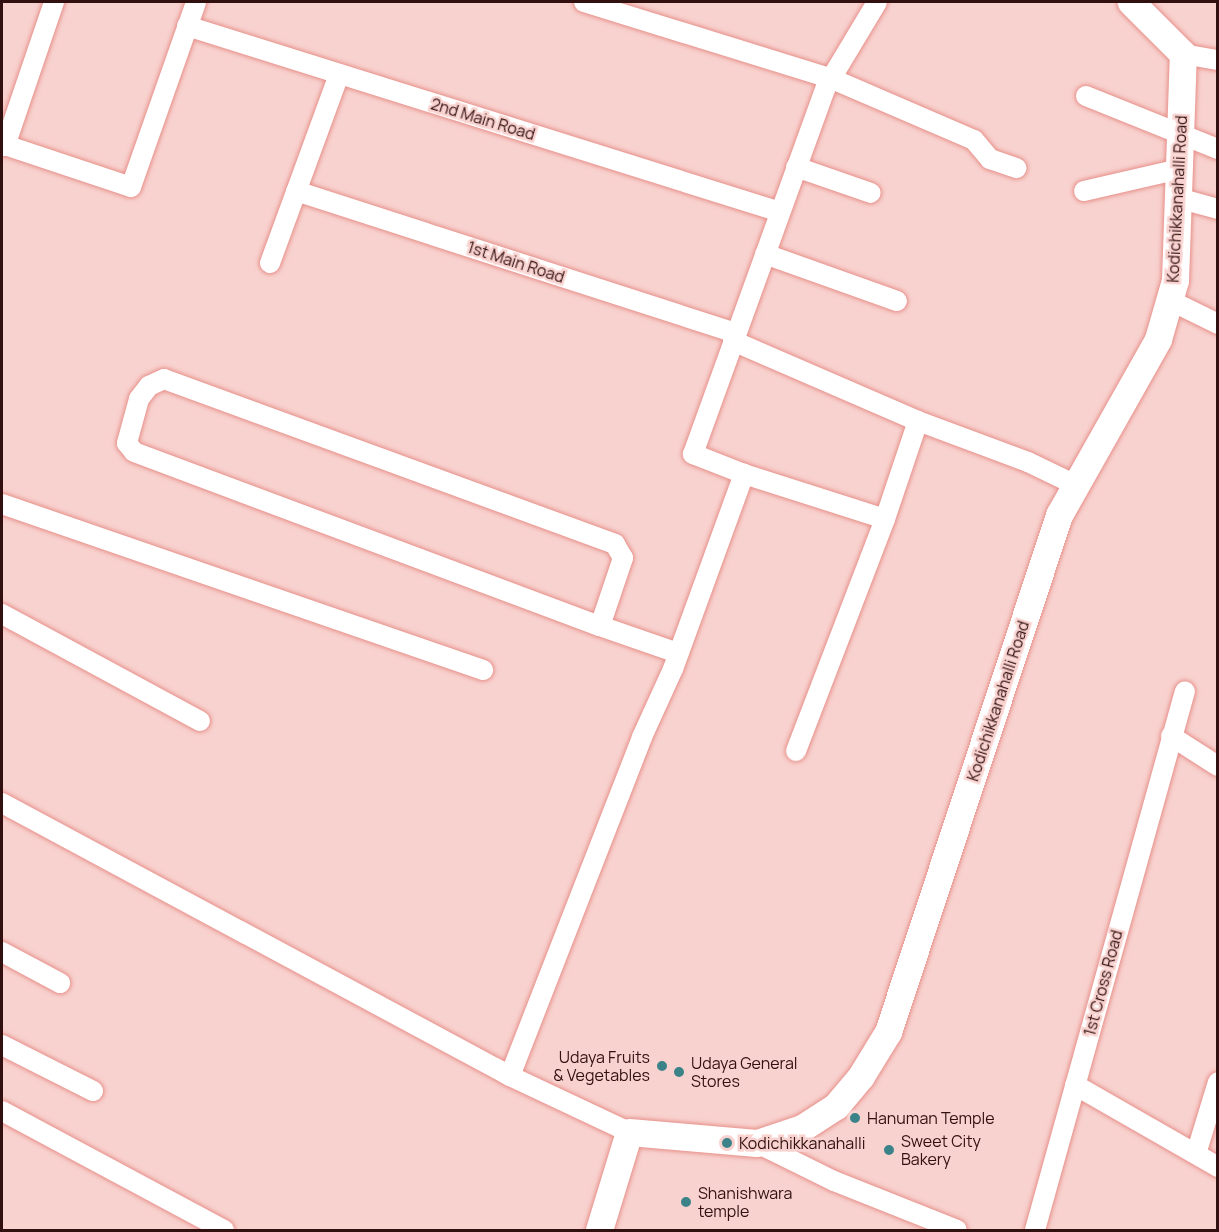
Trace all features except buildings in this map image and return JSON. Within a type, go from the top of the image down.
[{"type":"street","points":[[54,2],[3,145],[131,187],[196,2]]},
{"type":"street","points":[[584,2],[830,78],[974,140],[990,159],[1016,168]]},
{"type":"street","points":[[877,2],[830,78],[693,454],[744,474],[885,519]]},
{"type":"street","points":[[1131,2],[1183,54],[1218,60]]},
{"type":"street","name":"2nd Main Road","points":[[187,26],[780,212]]},
{"type":"street","name":"Kodichikkanahalli Road","points":[[629,1132],[757,1143],[802,1128],[836,1106],[861,1076],[888,1032],[1059,515],[1158,339],[1175,280],[1183,54]]},
{"type":"street","points":[[270,263],[339,74]]},
{"type":"street","points":[[1086,96],[1180,131],[1218,149]]},
{"type":"street","points":[[796,167],[871,193]]},
{"type":"street","points":[[1084,190],[1179,169]]},
{"type":"street","name":"1st Main Road","points":[[296,191],[735,337],[918,421],[1028,462],[1076,485]]},
{"type":"street","points":[[1178,198],[1218,209]]},
{"type":"street","points":[[765,254],[897,301]]},
{"type":"street","points":[[1169,300],[1218,324]]},
{"type":"street","points":[[600,626],[623,558],[615,544],[164,379],[149,386],[139,399],[127,443],[134,452],[600,626],[678,653]]},
{"type":"street","points":[[796,751],[885,519],[918,421]]},
{"type":"street","points":[[510,1076],[678,653],[744,474]]},
{"type":"street","points":[[2,504],[483,670]]},
{"type":"street","points":[[2,614],[200,721]]},
{"type":"street","name":"1st Cross Road","points":[[1035,1230],[1185,691]]},
{"type":"street","points":[[1171,736],[1218,766]]},
{"type":"street","points":[[2,803],[510,1076],[629,1132],[599,1230]]},
{"type":"street","points":[[2,952],[60,983]]},
{"type":"street","points":[[2,1045],[93,1092]]},
{"type":"street","points":[[1196,1154],[1218,1082]]},
{"type":"street","points":[[1075,1085],[1218,1167]]},
{"type":"street","points":[[2,1111],[224,1230]]},
{"type":"street","points":[[757,1143],[834,1181],[957,1230]]},
{"type":"place","name":"Udaya Fruits & Vegetables","points":[[662,1066]]},
{"type":"place","name":"Udaya General Stores","points":[[679,1072]]},
{"type":"place","name":"Hanuman Temple","points":[[855,1118]]},
{"type":"place","name":"Kodichikkanahalli","points":[[727,1143]]},
{"type":"place","name":"Sweet City Bakery","points":[[889,1150]]},
{"type":"place","name":"Shanishwara temple","points":[[686,1202]]}]
